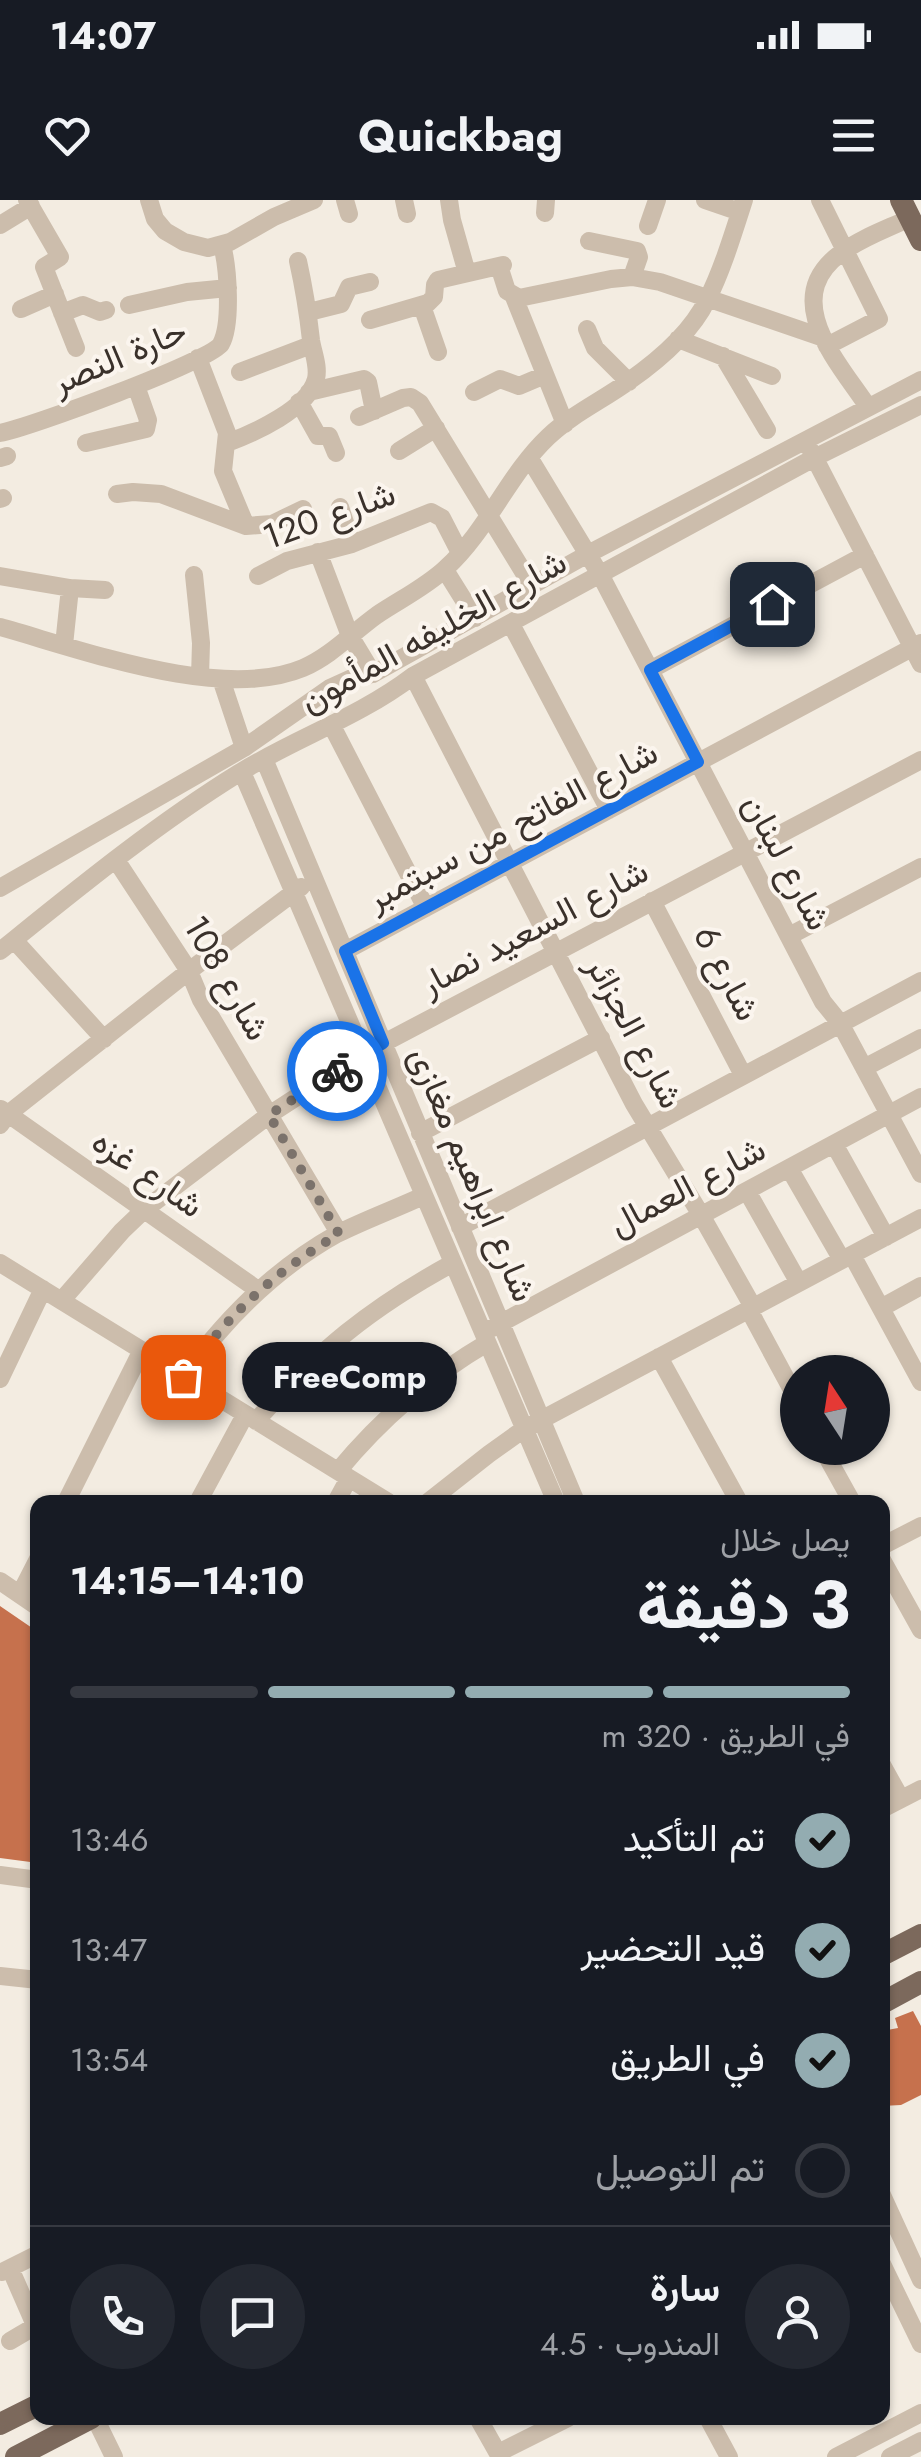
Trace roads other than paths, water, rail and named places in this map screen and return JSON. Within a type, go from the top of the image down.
[{"type":"main road","points":[[906,209],[921,240]]},
{"type":"main road","points":[[890,1951],[921,1935]]},
{"type":"main road","points":[[890,1998],[921,1982]]},
{"type":"main road","points":[[3,2416],[30,2408]]},
{"type":"main road","points":[[16,2457],[79,2425]]},
{"type":"street","points":[[150,200],[155,220],[174,238],[208,248],[237,239],[314,200]]},
{"type":"street","points":[[449,200],[467,273]]},
{"type":"street","points":[[648,226],[657,200]]},
{"type":"street","points":[[0,627],[160,671],[220,679],[277,676],[328,654],[445,570],[546,439],[628,382],[678,339],[707,300],[742,206],[705,200]]},
{"type":"street","points":[[514,297],[632,277],[660,282],[824,342],[880,319],[820,200]]},
{"type":"street","points":[[0,225],[29,202],[60,257],[44,266],[76,348]]},
{"type":"street","points":[[868,407],[824,342],[814,313],[816,288],[827,266],[906,209]]},
{"type":"street","points":[[589,241],[637,252],[632,277]]},
{"type":"street","name":"حارة النصر","points":[[0,433],[47,421],[220,347],[228,288],[222,245]]},
{"type":"street","points":[[298,261],[317,371],[304,397],[318,436],[330,436],[336,452]]},
{"type":"street","points":[[370,320],[422,306],[434,297],[438,280],[501,265],[505,288],[514,297],[565,424]]},
{"type":"street","points":[[309,312],[341,304],[349,288],[370,282]]},
{"type":"street","points":[[129,305],[228,288]]},
{"type":"street","points":[[21,309],[55,294]]},
{"type":"street","points":[[62,313],[84,305],[100,312],[106,310]]},
{"type":"street","points":[[422,306],[438,352]]},
{"type":"street","points":[[586,329],[598,351],[628,382]]},
{"type":"street","points":[[678,339],[772,376]]},
{"type":"street","points":[[240,372],[312,345]]},
{"type":"street","points":[[723,356],[767,430]]},
{"type":"street","points":[[198,358],[227,433],[223,470],[246,526]]},
{"type":"street","points":[[474,392],[500,379],[519,386],[545,375]]},
{"type":"street","points":[[227,443],[273,422],[304,397],[364,379],[368,382],[367,414],[403,398],[414,398],[532,586]]},
{"type":"street","name":"شارع الخليفه المأمون","points":[[0,888],[244,748],[330,688],[374,674],[588,554],[921,380]]},
{"type":"street","points":[[86,443],[146,429],[148,420],[136,386]]},
{"type":"street","name":"شارع الخليفه المأمون","points":[[7,945],[177,813],[264,759],[385,697],[412,676],[814,458],[920,407]]},
{"type":"street","points":[[399,451],[436,428]]},
{"type":"street","points":[[805,440],[918,651]]},
{"type":"street","name":"شارع لبنان","points":[[530,459],[601,576],[823,1002],[840,1023],[889,1114],[916,1154],[921,1174]]},
{"type":"street","points":[[117,494],[161,494],[246,526],[272,524],[303,510]]},
{"type":"street","points":[[340,506],[352,544]]},
{"type":"street","name":"شارع 120","points":[[258,576],[286,561],[352,544],[431,512],[442,518],[460,553]]},
{"type":"street","points":[[318,552],[350,636],[374,674]]},
{"type":"street","points":[[650,670],[864,555]]},
{"type":"street","points":[[445,570],[474,618]]},
{"type":"street","points":[[194,574],[200,676]]},
{"type":"street","points":[[0,576],[105,590]]},
{"type":"street","points":[[64,645],[70,588]]},
{"type":"street","points":[[511,624],[609,810]]},
{"type":"street","name":"شارع الفاتح من سبتمبر","points":[[345,951],[698,762],[918,651]]},
{"type":"street","name":"شارع الجزائر","points":[[412,676],[634,1104],[701,1215],[780,1365]]},
{"type":"street","points":[[220,679],[244,748]]},
{"type":"street","points":[[330,688],[342,689],[350,695],[354,704],[352,715]]},
{"type":"street","points":[[332,726],[426,908]]},
{"type":"street","name":"شارع ابراهيم مغازى","points":[[264,759],[460,1227],[490,1333]]},
{"type":"street","name":"شارع السعيد نصار","points":[[62,1300],[144,1210],[269,1115],[363,1054],[921,760]]},
{"type":"street","name":"شارع ابراهيم مغازى","points":[[242,772],[453,1263],[532,1424],[572,1495]]},
{"type":"street","name":"شارع 108","points":[[116,860],[189,971],[200,1000],[339,1234]]},
{"type":"street","points":[[788,936],[921,867]]},
{"type":"street","points":[[3,1116],[313,877]]},
{"type":"street","name":"شارع 6","points":[[652,901],[744,1075]]},
{"type":"street","points":[[7,945],[104,1038]]},
{"type":"street","points":[[460,1227],[921,982]]},
{"type":"street","points":[[420,1133],[600,1038]]},
{"type":"street","points":[[864,1068],[921,1038]]},
{"type":"street","name":"شارع العمال","points":[[338,1495],[343,1475],[364,1440],[421,1386],[490,1333],[921,1097]]},
{"type":"street","name":"شارع غزه","points":[[3,1116],[258,1290]]},
{"type":"street","points":[[834,1144],[886,1236]]},
{"type":"street","points":[[789,1168],[881,1308],[912,1345],[921,1382]]},
{"type":"street","points":[[747,1191],[799,1283]]},
{"type":"street","points":[[183,1377],[232,1315],[298,1259],[339,1234],[423,1196]]},
{"type":"street","points":[[437,1495],[532,1424],[921,1218]]},
{"type":"street","points":[[0,1262],[376,1495]]},
{"type":"street","points":[[202,1495],[251,1418],[326,1348],[394,1297],[453,1263]]},
{"type":"street","points":[[881,1308],[921,1286]]},
{"type":"street","points":[[0,1379],[43,1289]]},
{"type":"street","points":[[70,1495],[142,1350]]},
{"type":"street","points":[[659,1357],[734,1495]]},
{"type":"street","name":"شارع ابراهيم مغازى","points":[[532,1424],[554,1495]]},
{"type":"street","points":[[831,1465],[848,1495]]},
{"type":"street","points":[[890,1542],[921,1526]]},
{"type":"street","points":[[890,1574],[921,1630]]},
{"type":"street","points":[[20,1594],[30,1575]]},
{"type":"street","points":[[0,1580],[30,1601]]},
{"type":"street","points":[[890,1779],[901,1799]]},
{"type":"street","points":[[890,1805],[921,1789]]},
{"type":"street","points":[[0,1875],[30,1879]]},
{"type":"street","points":[[0,1976],[30,1979]]},
{"type":"street","points":[[890,2212],[921,2280]]},
{"type":"street","points":[[30,2258],[5,2271],[30,2312]]},
{"type":"street","points":[[890,2280],[921,2344]]},
{"type":"street","points":[[10,2341],[30,2329]]},
{"type":"street","points":[[836,2457],[921,2412]]},
{"type":"street","points":[[97,2425],[114,2457]]},
{"type":"street","points":[[482,2425],[499,2455],[555,2425]]},
{"type":"street","points":[[712,2425],[729,2457]]},
{"type":"street","points":[[890,2457],[921,2441]]},
{"type":"place","name":"FreeComp","points":[[183,1377]]}]
